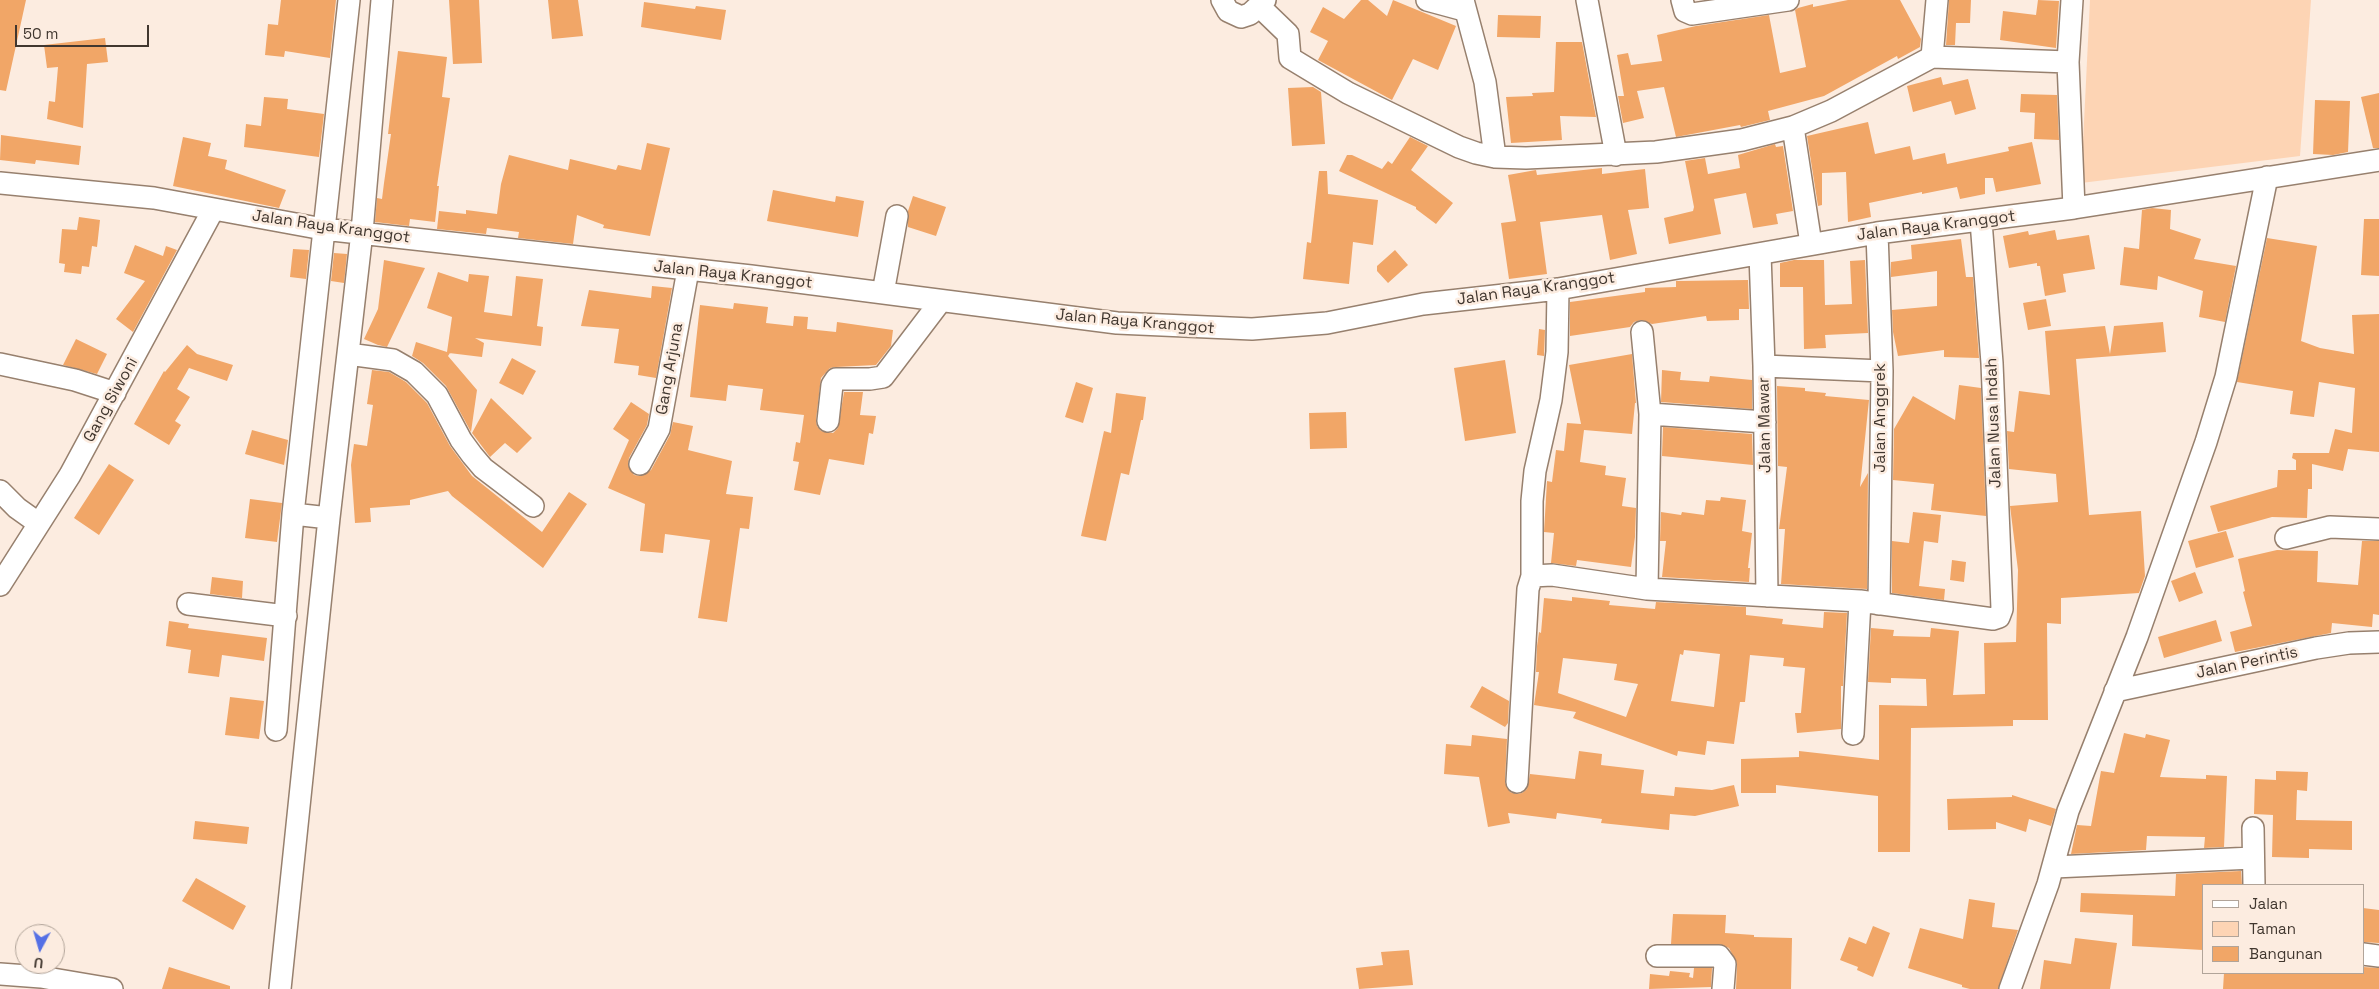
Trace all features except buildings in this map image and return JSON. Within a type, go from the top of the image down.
[{"type":"street","points":[[280,989],[326,229],[349,0]]},
{"type":"street","points":[[276,730],[286,616],[348,354],[357,232],[382,0]]},
{"type":"street","points":[[1222,0],[1228,11],[1241,17],[1250,14],[1262,3],[1288,34],[1290,58],[1348,93],[1450,142],[1476,153],[1495,157],[1616,154],[1701,147],[1742,140],[1793,127],[1831,111],[1932,58],[2068,62]]},
{"type":"street","points":[[1427,0],[1464,5],[1480,59],[1493,130],[1495,157]]},
{"type":"street","points":[[1586,0],[1616,154]]},
{"type":"street","points":[[1682,0],[1686,11],[1692,14],[1788,0]]},
{"type":"street","points":[[1932,58],[1937,0]]},
{"type":"street","points":[[2072,0],[2068,62],[2074,208]]},
{"type":"street","points":[[1793,127],[1811,244]]},
{"type":"street","name":"Jalan Raya Kranggot","points":[[0,184],[154,198],[326,229],[882,293],[1116,324],[1252,329],[1327,322],[1423,304],[1558,289],[1811,244],[2074,208],[2379,160]]},
{"type":"street","points":[[2010,989],[2056,859],[2068,811],[2140,628],[2206,442],[2226,377],[2266,178]]},
{"type":"street","name":"Gang Siwoni","points":[[0,585],[70,475],[213,210]]},
{"type":"street","points":[[882,293],[896,216]]},
{"type":"street","name":"Jalan Nusa Indah","points":[[1869,602],[1993,619],[1999,617],[2002,609],[1992,363],[1981,221]]},
{"type":"street","name":"Jalan Anggrek","points":[[1853,734],[1869,602],[1882,371],[1877,234]]},
{"type":"street","name":"Jalan Mawar","points":[[1760,254],[1764,366],[1767,596]]},
{"type":"street","name":"Gang Arjuna","points":[[640,464],[659,429],[688,270]]},
{"type":"street","points":[[1517,782],[1528,589],[1532,576],[1532,502],[1535,471],[1551,400],[1557,352],[1558,289]]},
{"type":"street","points":[[828,421],[832,385],[836,378],[870,380],[884,377],[940,302]]},
{"type":"street","points":[[1642,332],[1650,414],[1647,589]]},
{"type":"street","points":[[348,354],[393,360],[414,372],[436,395],[461,440],[478,462],[533,506]]},
{"type":"street","points":[[0,364],[75,380],[115,393]]},
{"type":"street","points":[[1764,366],[1882,371]]},
{"type":"street","points":[[1650,414],[1765,422]]},
{"type":"street","points":[[0,491],[17,508],[38,523]]},
{"type":"street","points":[[2286,538],[2330,527],[2379,529]]},
{"type":"street","points":[[1532,576],[1552,575],[1647,589],[1869,602]]},
{"type":"street","points":[[188,604],[286,616]]},
{"type":"street","name":"Jalan Perintis","points":[[2115,690],[2316,648],[2349,643],[2379,642]]},
{"type":"street","points":[[2253,828],[2254,884]]},
{"type":"street","points":[[2056,859],[2254,858]]},
{"type":"street","points":[[2364,954],[2379,956]]},
{"type":"street","points":[[1657,956],[1719,956],[1725,964],[1723,989]]},
{"type":"street","points":[[0,974],[41,977],[112,989]]},
{"type":"green space","points":[[2090,0],[2311,0],[2300,156],[2081,183]]}]
